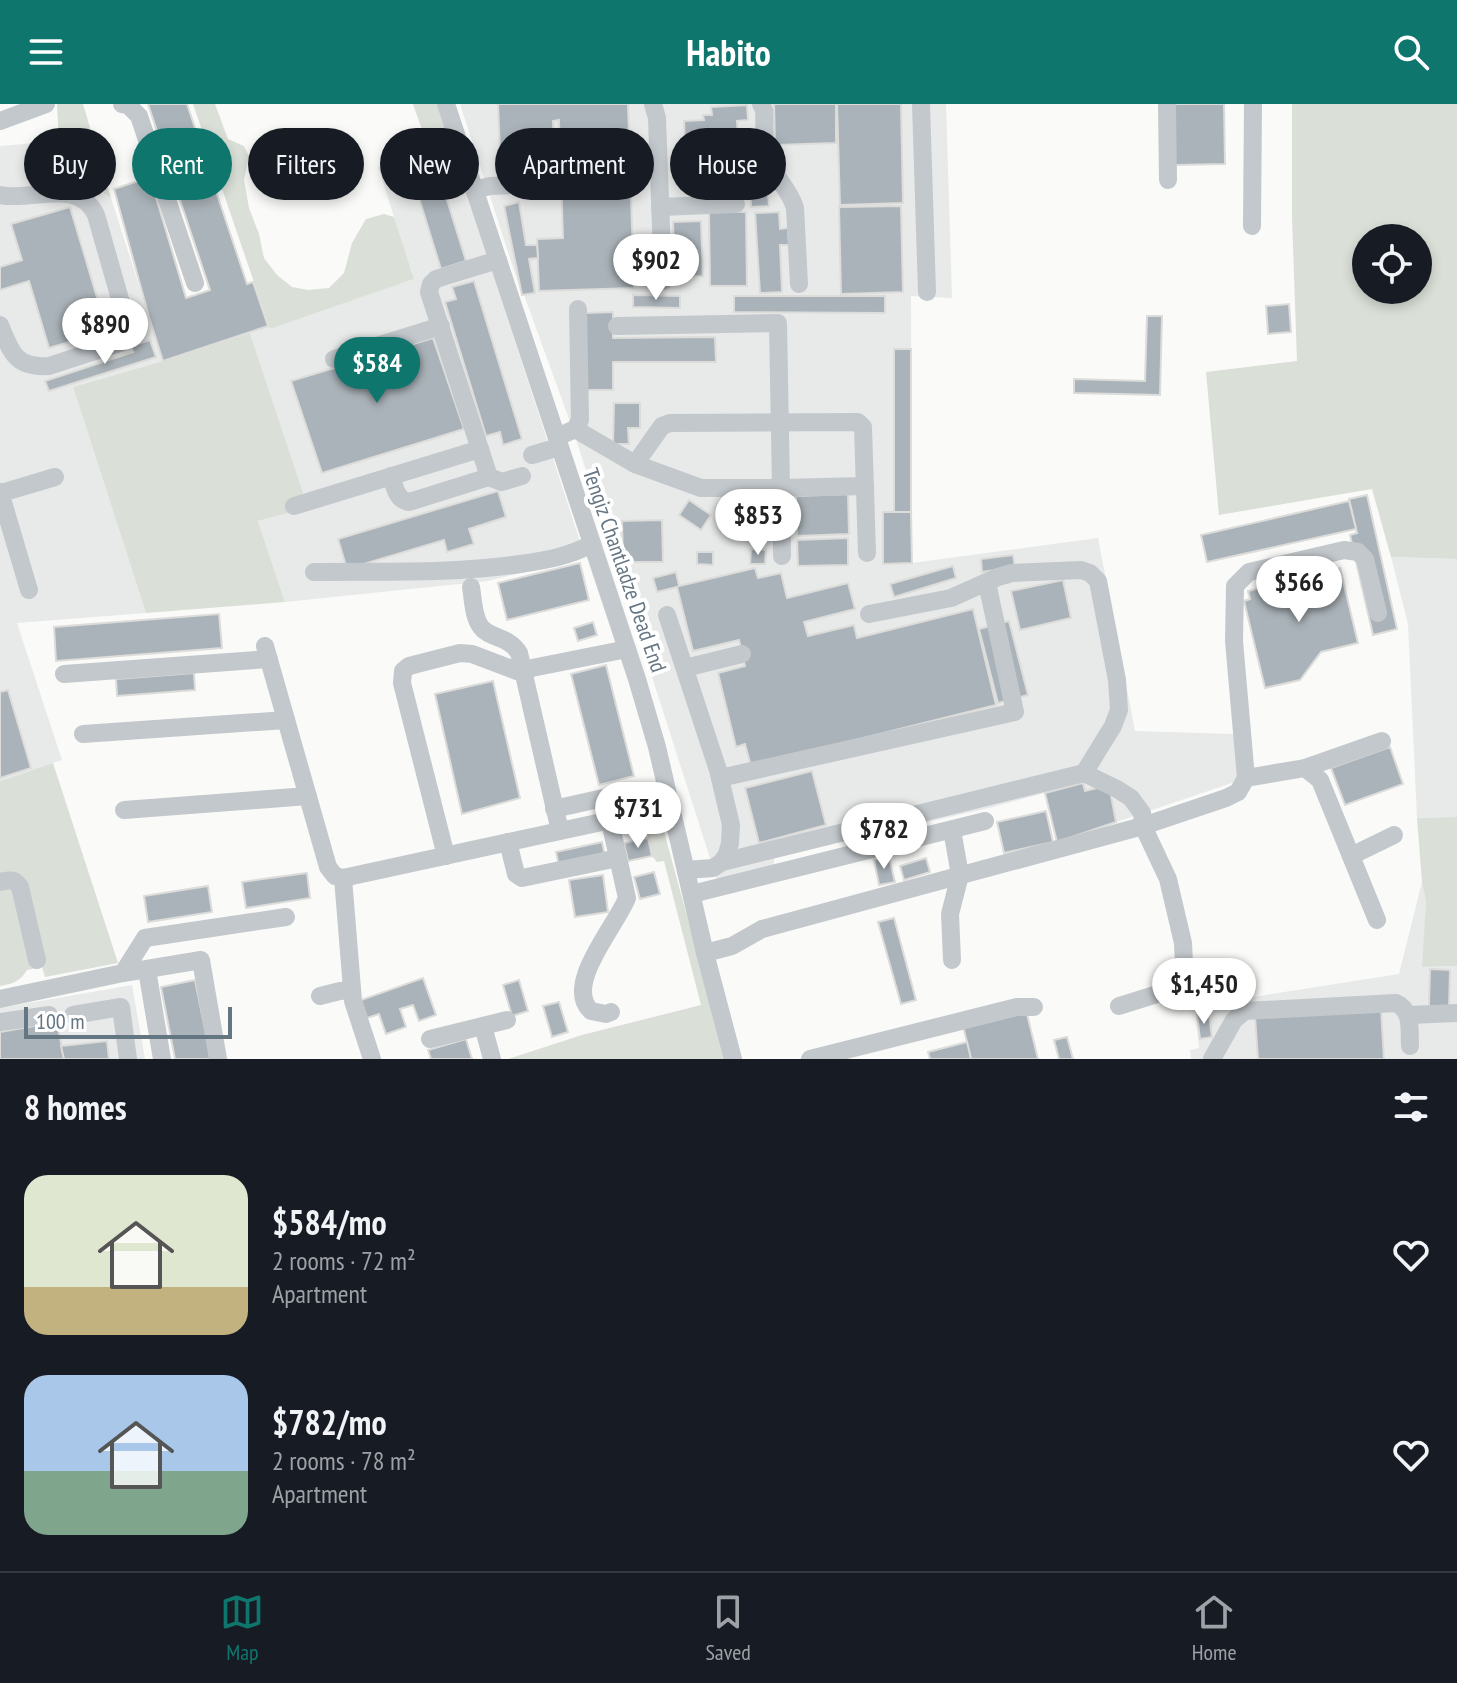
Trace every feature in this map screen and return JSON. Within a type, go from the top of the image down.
[{"type":"street","points":[[0,111],[0,121],[46,104]]},
{"type":"street","points":[[122,104],[128,105],[139,116],[195,283]]},
{"type":"street","name":"Tengiz Chantladze Dead End","points":[[446,104],[454,128]]},
{"type":"street","points":[[653,104],[657,118],[663,281]]},
{"type":"street","points":[[761,104],[768,159],[795,208],[799,284]]},
{"type":"street","points":[[921,104],[927,292]]},
{"type":"street","points":[[1167,104],[1168,180]]},
{"type":"street","points":[[1252,226],[1253,104]]},
{"type":"street","points":[[0,195],[13,197],[63,193],[92,206],[130,334],[123,342],[49,366],[38,366],[20,361],[12,353],[0,325]]},
{"type":"street","name":"Tengiz Chantladze Dead End","points":[[477,200],[657,747],[733,1059]]},
{"type":"street","points":[[660,207],[736,204]]},
{"type":"street","points":[[489,477],[429,292],[436,279],[498,260]]},
{"type":"street","points":[[532,455],[575,429],[580,420],[578,309]]},
{"type":"street","points":[[617,326],[778,323],[782,556]]},
{"type":"street","points":[[334,359],[441,326]]},
{"type":"street","points":[[635,464],[662,426],[670,423],[858,422],[863,427],[867,553]]},
{"type":"street","points":[[575,429],[635,464],[701,488],[865,486]]},
{"type":"street","points":[[294,506],[480,449]]},
{"type":"street","points":[[391,476],[398,497],[409,502],[489,477],[502,482],[522,476]]},
{"type":"street","points":[[29,590],[0,492],[55,477]]},
{"type":"street","points":[[314,572],[453,572],[562,557],[592,544]]},
{"type":"street","points":[[705,953],[732,946],[762,929],[1143,826],[1238,792],[1246,778],[1234,641],[1235,586],[1249,572],[1344,550],[1358,552],[1365,559],[1378,613]]},
{"type":"street","points":[[869,614],[951,598],[1012,573],[1081,570],[1090,573],[1098,581],[1117,680],[1119,710],[1113,726],[1084,773]]},
{"type":"street","points":[[720,778],[1015,712],[987,583]]},
{"type":"street","points":[[471,587],[478,622],[483,630],[509,641],[519,653],[560,831]]},
{"type":"street","points":[[667,615],[720,778],[731,825],[730,843],[722,862]]},
{"type":"street","points":[[446,856],[402,683],[403,671],[409,666],[460,653],[522,671],[627,649]]},
{"type":"street","points":[[64,674],[267,653],[328,867],[335,876],[343,878],[607,822],[611,826],[627,898],[587,969],[582,1001],[591,1011],[611,1012]]},
{"type":"street","points":[[685,668],[742,654]]},
{"type":"street","points":[[83,734],[286,720]]},
{"type":"street","points":[[1246,778],[1305,768],[1382,741]]},
{"type":"street","points":[[1305,768],[1320,780],[1377,920]]},
{"type":"street","points":[[686,870],[713,868],[722,862],[1084,773],[1131,798],[1142,813],[1143,826],[1168,879],[1183,943],[1184,963],[1178,979],[1167,991],[1119,1006]]},
{"type":"street","points":[[554,809],[625,793]]},
{"type":"street","points":[[124,810],[308,796]]},
{"type":"street","points":[[692,894],[985,821]]},
{"type":"street","points":[[952,830],[960,875],[950,914],[952,960]]},
{"type":"street","points":[[1351,856],[1394,835]]},
{"type":"street","points":[[508,842],[516,874],[522,878],[618,858]]},
{"type":"street","points":[[343,878],[354,1008],[371,1059]]},
{"type":"street","points":[[0,882],[12,879],[20,887],[37,960]]},
{"type":"street","points":[[128,1059],[117,974],[145,938],[286,917]]},
{"type":"street","points":[[49,1015],[4,1021],[2,998],[201,960],[218,1059]]},
{"type":"street","points":[[147,970],[162,1059]]},
{"type":"street","points":[[320,996],[352,990]]},
{"type":"street","points":[[1212,1059],[1234,1020],[1245,1011],[1396,1003],[1409,1015],[1410,1046]]},
{"type":"street","points":[[73,1015],[121,1007]]},
{"type":"street","points":[[810,1059],[1017,1007],[1034,1007]]},
{"type":"street","points":[[1409,1015],[1457,1013]]},
{"type":"street","points":[[430,1039],[507,1020]]},
{"type":"street","points":[[483,1026],[492,1059]]},
{"type":"shaded area","points":[[57,104],[83,104],[90,128],[58,128]]},
{"type":"shaded area","points":[[193,104],[215,104],[224,128],[201,128]]},
{"type":"shaded area","points":[[413,104],[439,104],[446,128],[421,128]]},
{"type":"shaded area","points":[[460,104],[946,104],[952,298],[911,296],[912,563],[1098,538],[1135,731],[1234,734],[1238,777],[1232,783],[1057,842],[1045,793],[774,857],[774,865],[717,880],[573,430],[522,295],[479,163],[479,128],[468,128]]},
{"type":"shaded area","points":[[1292,104],[1457,104],[1457,559],[1391,557],[1372,489],[1219,515],[1206,372],[1297,361]]},
{"type":"shaded area","points":[[232,141],[244,146],[248,154],[244,180],[264,258],[277,275],[292,287],[308,290],[329,288],[344,273],[352,243],[366,219],[384,214],[394,217],[414,279],[270,329],[226,200],[232,200]]},
{"type":"shaded area","points":[[24,144],[24,200],[112,200],[163,361],[73,387],[146,613],[17,623],[62,760],[0,781],[0,146]]},
{"type":"shaded area","points":[[389,200],[469,200],[585,557],[488,581],[285,602],[258,521],[308,508],[250,333],[268,326],[270,329],[414,279]]},
{"type":"shaded area","points":[[250,333],[308,508],[258,521],[285,602],[146,613],[73,387]]},
{"type":"shaded area","points":[[1391,557],[1457,559],[1457,817],[1417,818],[1408,624]]},
{"type":"shaded area","points":[[53,763],[118,963],[45,977],[42,967],[27,970],[15,982],[0,986],[0,781]]},
{"type":"shaded area","points":[[651,784],[726,1059],[508,1059],[582,1035],[701,1005],[664,861],[657,862],[652,856],[637,787]]},
{"type":"shaded area","points":[[1457,817],[1457,966],[1422,967],[1426,902],[1417,818]]},
{"type":"shaded area","points":[[1422,882],[1426,902],[1423,967],[1457,966],[1457,1059],[1191,1059],[1190,1050],[1199,1048],[1195,1006],[1399,974]]},
{"type":"shaded area","points":[[132,985],[145,1059],[0,1059],[0,1008]]},
{"type":"building","points":[[148,104],[187,104],[195,128],[156,128]]},
{"type":"building","points":[[498,104],[628,104],[629,128],[559,128],[559,120],[553,121],[553,128],[499,128]]},
{"type":"building","points":[[774,104],[836,104],[836,143],[786,145],[786,128],[775,128]]},
{"type":"building","points":[[837,104],[901,104],[903,203],[840,205]]},
{"type":"building","points":[[1174,104],[1224,104],[1225,164],[1174,165]]},
{"type":"building","points":[[747,105],[748,120],[737,121],[737,128],[684,128],[684,121],[704,120],[703,115],[712,115],[711,107]]},
{"type":"building","points":[[132,183],[132,200],[157,200],[186,298],[210,290],[180,200],[219,200],[247,284],[253,282],[268,326],[163,361],[116,188]]},
{"type":"building","points":[[420,200],[447,200],[466,261],[441,269]]},
{"type":"building","points":[[562,200],[631,200],[634,288],[539,291],[537,239],[563,238]]},
{"type":"building","points":[[751,200],[769,200],[769,206],[751,207]]},
{"type":"building","points":[[519,202],[526,245],[537,245],[538,258],[529,259],[535,293],[522,295],[504,206]]},
{"type":"building","points":[[901,206],[903,292],[841,294],[839,207]]},
{"type":"building","points":[[70,207],[107,331],[49,348],[29,281],[0,290],[0,267],[22,260],[11,224]]},
{"type":"building","points":[[709,212],[746,212],[747,286],[710,286]]},
{"type":"building","points":[[779,212],[780,229],[788,228],[789,245],[780,245],[782,292],[760,293],[755,213]]},
{"type":"building","points":[[701,221],[703,276],[675,277],[673,222]]},
{"type":"building","points":[[474,281],[522,439],[503,445],[500,432],[486,436],[445,302],[456,299],[452,287]]},
{"type":"building","points":[[633,295],[680,296],[680,308],[633,307]]},
{"type":"building","points":[[734,296],[885,296],[885,313],[734,312]]},
{"type":"building","points":[[1289,304],[1291,332],[1268,334],[1266,306]]},
{"type":"building","points":[[613,312],[613,338],[715,337],[716,362],[613,362],[613,390],[586,390],[586,313]]},
{"type":"building","points":[[1147,316],[1162,316],[1160,395],[1074,393],[1074,379],[1145,381]]},
{"type":"building","points":[[433,338],[464,429],[322,473],[291,381]]},
{"type":"building","points":[[150,340],[156,357],[49,391],[45,381],[133,352],[131,346]]},
{"type":"building","points":[[894,349],[911,349],[911,512],[894,512]]},
{"type":"building","points":[[614,403],[640,403],[640,428],[628,428],[629,444],[613,444]]},
{"type":"building","points":[[498,491],[506,517],[469,529],[474,544],[447,552],[444,540],[347,569],[338,539]]},
{"type":"building","points":[[848,494],[849,534],[797,536],[796,496]]},
{"type":"building","points":[[1367,495],[1397,629],[1373,635],[1350,535],[1357,533],[1349,499]]},
{"type":"building","points":[[689,500],[711,515],[701,530],[679,515]]},
{"type":"building","points":[[1349,501],[1356,529],[1207,562],[1201,535]]},
{"type":"building","points":[[883,512],[911,512],[912,563],[883,564]]},
{"type":"building","points":[[662,520],[663,562],[623,562],[622,521]]},
{"type":"building","points":[[848,538],[848,565],[798,566],[797,540]]},
{"type":"building","points":[[751,549],[766,550],[765,564],[750,564]]},
{"type":"building","points":[[697,552],[713,552],[713,565],[697,564]]},
{"type":"building","points":[[1013,555],[1015,567],[982,572],[981,559]]},
{"type":"building","points":[[580,563],[589,600],[507,620],[498,583]]},
{"type":"building","points":[[953,566],[956,578],[894,597],[890,584]]},
{"type":"building","points":[[755,568],[758,578],[781,573],[787,598],[848,583],[855,609],[804,622],[808,636],[854,625],[857,638],[973,609],[996,705],[751,766],[745,744],[736,747],[718,673],[745,666],[739,640],[693,651],[677,587],[657,592],[653,578],[676,572],[679,586]]},
{"type":"building","points":[[1340,568],[1358,643],[1321,652],[1300,680],[1265,688],[1244,601],[1250,599],[1248,591]]},
{"type":"building","points":[[1063,580],[1071,618],[1020,630],[1011,591]]},
{"type":"building","points":[[219,614],[222,648],[56,661],[54,627]]},
{"type":"building","points":[[1009,621],[1028,695],[998,703],[979,629]]},
{"type":"building","points":[[593,622],[597,635],[578,641],[574,628]]},
{"type":"building","points":[[606,665],[634,776],[599,785],[571,674]]},
{"type":"building","points":[[194,673],[195,690],[117,696],[116,679]]},
{"type":"building","points":[[493,681],[520,798],[462,814],[435,694]]},
{"type":"building","points":[[8,690],[31,768],[0,778],[0,692]]},
{"type":"building","points":[[1390,747],[1403,784],[1345,805],[1331,768]]},
{"type":"building","points":[[812,771],[826,825],[759,843],[745,788]]},
{"type":"building","points":[[1083,783],[1085,791],[1109,785],[1116,822],[1057,842],[1045,793]]},
{"type":"building","points":[[642,800],[647,822],[618,828],[613,806]]},
{"type":"building","points":[[1046,811],[1053,842],[1004,853],[997,822]]},
{"type":"building","points":[[648,838],[652,856],[628,861],[624,843]]},
{"type":"building","points":[[602,842],[605,856],[559,866],[556,852]]},
{"type":"building","points":[[889,857],[895,882],[879,885],[874,860]]},
{"type":"building","points":[[926,858],[930,872],[904,880],[900,866]]},
{"type":"building","points":[[654,872],[660,894],[640,899],[634,877]]},
{"type":"building","points":[[307,873],[310,898],[246,908],[242,882]]},
{"type":"building","points":[[603,875],[608,912],[575,917],[569,880]]},
{"type":"building","points":[[208,886],[212,912],[148,922],[144,896]]},
{"type":"building","points":[[894,918],[916,1000],[901,1004],[878,922]]},
{"type":"building","points":[[1430,969],[1450,970],[1449,1007],[1429,1006]]},
{"type":"building","points":[[423,978],[436,1015],[419,1021],[413,1005],[400,1009],[406,1027],[386,1034],[379,1014],[367,1018],[361,1000]]},
{"type":"building","points":[[195,980],[211,1059],[175,1059],[161,987]]},
{"type":"building","points":[[519,980],[528,1011],[512,1016],[503,985]]},
{"type":"building","points":[[559,1002],[568,1032],[552,1037],[543,1006]]},
{"type":"building","points":[[1381,1009],[1384,1059],[1258,1059],[1255,1017]]},
{"type":"building","points":[[1026,1010],[1038,1059],[971,1059],[963,1026]]},
{"type":"building","points":[[1209,1014],[1212,1037],[1200,1039],[1197,1015]]},
{"type":"building","points":[[57,1022],[64,1059],[0,1059],[0,1032]]},
{"type":"building","points":[[1067,1037],[1073,1059],[1059,1059],[1054,1040]]},
{"type":"building","points":[[466,1039],[472,1059],[431,1059],[428,1050]]},
{"type":"building","points":[[107,1041],[109,1059],[64,1059],[61,1046]]},
{"type":"building","points":[[967,1042],[971,1059],[930,1059],[928,1052]]}]
